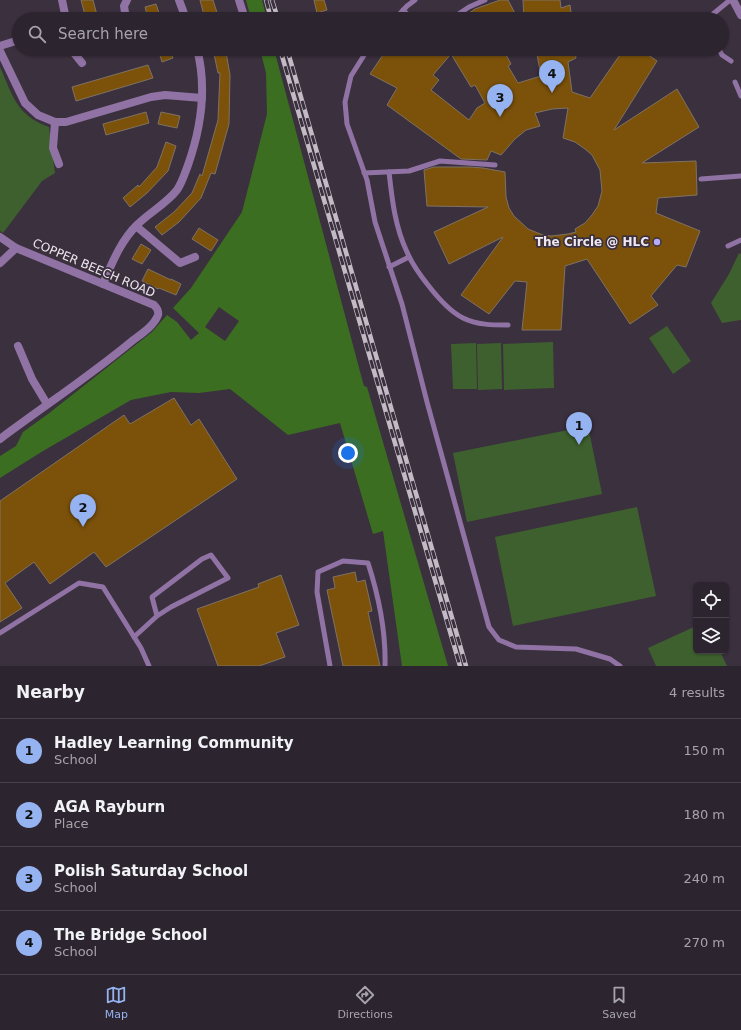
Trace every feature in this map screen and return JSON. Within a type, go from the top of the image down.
[{"type":"street","points":[[62,0],[65,12]]},
{"type":"street","points":[[125,12],[124,6],[127,0]]},
{"type":"street","points":[[179,0],[183,12]]},
{"type":"street","points":[[239,0],[243,12]]},
{"type":"street","points":[[733,0],[741,15]]},
{"type":"street","points":[[0,46],[12,42]]},
{"type":"street","points":[[0,51],[26,103],[38,115],[55,122],[66,122],[151,97],[165,95],[202,98]]},
{"type":"street","points":[[76,56],[82,63]]},
{"type":"street","points":[[103,284],[121,247],[136,226],[170,198],[178,188],[195,145],[202,98],[201,64],[199,56]]},
{"type":"street","points":[[55,122],[53,148],[59,164]]},
{"type":"street","points":[[136,226],[180,263],[195,257]]},
{"type":"street","name":"COPPER BEECH ROAD","points":[[0,237],[16,248],[154,305],[157,308],[158,315],[149,326],[115,356],[0,439]]},
{"type":"street","points":[[0,263],[16,248]]},
{"type":"street","points":[[18,346],[32,379],[47,404]]},
{"type":"lane","points":[[403,10],[415,0]]},
{"type":"lane","points":[[462,12],[486,0]]},
{"type":"lane","points":[[715,12],[730,0]]},
{"type":"lane","points":[[363,56],[350,76],[345,102],[347,124],[364,173],[375,222],[402,304],[429,409],[489,627],[499,640],[516,647],[576,649],[610,659],[617,665]]},
{"type":"lane","points":[[724,56],[731,61]]},
{"type":"lane","points":[[735,82],[741,96]]},
{"type":"lane","points":[[364,173],[409,171],[440,161],[495,165]]},
{"type":"lane","points":[[389,172],[398,227],[409,257],[414,267],[435,295],[451,311],[464,319],[487,326],[508,325]]},
{"type":"lane","points":[[701,179],[741,176]]},
{"type":"lane","points":[[728,246],[741,240]]},
{"type":"lane","points":[[389,268],[409,257]]},
{"type":"lane","points":[[134,637],[157,616],[228,578],[211,555],[202,559],[152,597],[157,616]]},
{"type":"lane","points":[[330,666],[317,592],[318,572],[343,561],[368,563],[378,593],[384,635],[385,666]]},
{"type":"lane","points":[[0,633],[79,583],[103,587],[141,648],[149,666]]},
{"type":"green space","points":[[246,0],[262,0],[265,12],[249,12]]},
{"type":"green space","points":[[262,56],[276,56],[362,379],[364,386],[367,387],[448,666],[402,666],[383,531],[373,534],[340,423],[288,435],[230,389],[199,393],[171,392],[131,400],[43,451],[0,478],[0,456],[16,446],[23,432],[152,332],[167,315],[177,322],[191,340],[199,333],[173,308],[191,288],[242,212],[267,114],[266,73]],"holes":[[[219,307],[239,321],[225,341],[205,327]]]},
{"type":"green space","points":[[0,67],[13,96],[22,110],[29,117],[49,127],[55,173],[42,181],[3,233],[0,231]]},
{"type":"green space","points":[[739,253],[741,254],[741,320],[722,323],[711,303],[729,274]]},
{"type":"green space","points":[[667,326],[691,361],[673,374],[649,338]]},
{"type":"green space","points":[[553,342],[554,388],[504,390],[503,344]]},
{"type":"green space","points":[[476,343],[477,389],[453,389],[451,344]]},
{"type":"green space","points":[[501,343],[502,389],[478,390],[477,344]]},
{"type":"green space","points":[[588,426],[602,494],[467,522],[453,453]]},
{"type":"green space","points":[[637,507],[656,596],[513,626],[495,537]]},
{"type":"green space","points":[[693,627],[693,654],[721,654],[727,666],[656,666],[648,648]]},
{"type":"building","points":[[81,0],[93,0],[96,12],[84,12]]},
{"type":"building","points":[[200,0],[213,0],[217,12],[203,12]]},
{"type":"building","points":[[314,0],[324,0],[327,10],[317,12]]},
{"type":"building","points":[[500,0],[508,0],[514,12],[471,12]]},
{"type":"building","points":[[523,0],[560,0],[561,8],[570,5],[571,12],[524,12]]},
{"type":"building","points":[[156,4],[159,12],[146,12],[145,7]]},
{"type":"building","points":[[160,56],[172,56],[173,58],[162,62]]},
{"type":"building","points":[[214,56],[227,56],[230,75],[229,124],[215,174],[211,173],[201,198],[179,222],[162,235],[155,227],[174,212],[192,193],[200,174],[202,176],[218,120],[220,73],[218,73]]},
{"type":"building","points":[[382,56],[449,56],[433,75],[439,80],[431,90],[469,120],[477,108],[485,103],[475,85],[471,87],[452,56],[507,56],[511,64],[508,66],[518,83],[541,76],[537,56],[576,56],[576,58],[568,62],[572,92],[590,98],[619,56],[650,56],[657,61],[614,130],[677,89],[699,127],[642,163],[696,161],[697,195],[658,198],[656,213],[700,231],[686,267],[677,265],[651,296],[658,305],[630,324],[587,259],[565,266],[561,330],[522,330],[527,282],[515,281],[489,314],[461,295],[503,237],[449,264],[434,232],[488,207],[427,206],[424,170],[434,167],[470,167],[505,172],[506,197],[509,208],[514,216],[528,229],[543,235],[551,236],[576,232],[575,229],[585,223],[592,215],[598,206],[602,191],[600,170],[592,155],[575,142],[563,138],[568,108],[552,109],[535,113],[540,126],[526,130],[515,139],[501,155],[491,151],[487,160],[461,159],[387,105],[397,88],[370,74]]},
{"type":"building","points":[[148,65],[153,78],[76,101],[72,87]]},
{"type":"building","points":[[146,112],[149,123],[106,135],[103,124]]},
{"type":"building","points":[[161,112],[180,116],[177,128],[158,124]]},
{"type":"building","points":[[166,142],[176,146],[168,171],[147,193],[130,207],[123,198],[138,185],[139,187],[157,167]]},
{"type":"building","points":[[199,228],[218,240],[211,251],[192,239]]},
{"type":"building","points":[[141,244],[151,250],[142,264],[132,259]]},
{"type":"building","points":[[148,269],[181,284],[176,295],[159,288],[158,289],[142,281]]},
{"type":"building","points":[[174,398],[191,425],[199,419],[237,479],[106,567],[94,552],[50,584],[34,562],[5,583],[22,608],[0,622],[0,501],[124,415],[130,424]]},
{"type":"building","points":[[355,572],[357,582],[365,580],[372,611],[368,612],[380,666],[343,666],[327,590],[335,588],[333,577]]},
{"type":"building","points":[[281,575],[299,625],[276,633],[285,657],[259,666],[218,666],[197,609],[259,587],[258,584]]},
{"type":"railway","points":[[266,0],[269,12]]},
{"type":"railway","points":[[272,0],[276,12]]},
{"type":"railway","points":[[282,56],[460,666]]},
{"type":"railway","points":[[289,56],[466,666]]},
{"type":"place","name":"The Bridge School","points":[[552,93]]},
{"type":"place","name":"Polish Saturday School","points":[[500,117]]},
{"type":"place","name":"The Circle @ HLC","points":[[657,242]]},
{"type":"place","name":"Hadley Learning Community","points":[[579,445]]},
{"type":"place","name":"AGA Rayburn","points":[[83,527]]}]
